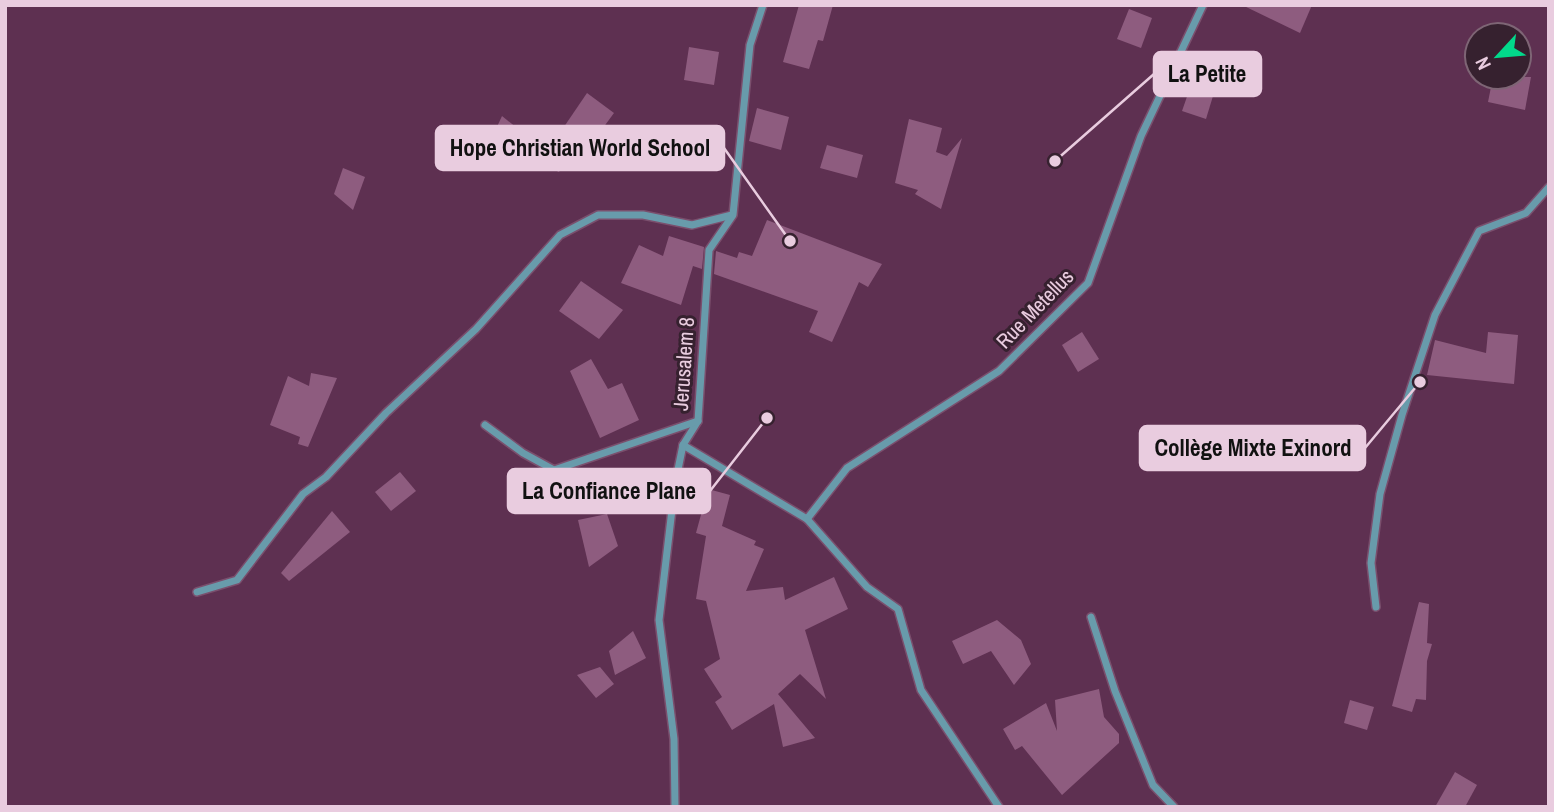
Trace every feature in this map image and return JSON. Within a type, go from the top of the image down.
[{"type":"street","name":"Jerusalem 8","points":[[683,445],[698,421],[709,250],[733,215],[750,45],[763,5]]},
{"type":"street","name":"Rue Metellus","points":[[807,519],[847,468],[999,371],[1088,283],[1141,136],[1203,5]]},
{"type":"street","points":[[1376,607],[1371,563],[1380,494],[1402,415],[1436,315],[1479,230],[1526,214],[1549,187]]},
{"type":"street","points":[[197,592],[237,580],[303,494],[326,477],[387,413],[476,329],[560,235],[598,215],[643,215],[692,225],[733,215]]},
{"type":"street","points":[[485,425],[523,453],[554,470],[698,421]]},
{"type":"street","points":[[675,807],[674,739],[659,620],[675,484],[683,445],[807,519],[867,587],[898,609],[921,690],[999,807]]},
{"type":"street","points":[[1091,617],[1115,691],[1153,785],[1174,807]]},
{"type":"building","points":[[799,5],[833,5],[823,41],[818,40],[809,69],[783,62]]},
{"type":"building","points":[[1242,5],[1312,5],[1300,33]]},
{"type":"building","points":[[1129,9],[1152,18],[1141,48],[1117,39]]},
{"type":"building","points":[[689,47],[719,52],[714,85],[684,80]]},
{"type":"building","points":[[1190,88],[1213,96],[1206,119],[1182,111]]},
{"type":"building","points":[[1490,91],[1528,91],[1525,110],[1488,102]]},
{"type":"building","points":[[587,93],[614,113],[578,162],[553,143]]},
{"type":"building","points":[[757,108],[789,117],[781,150],[749,141]]},
{"type":"building","points":[[502,116],[563,165],[559,172],[490,142]]},
{"type":"building","points":[[909,119],[942,128],[936,152],[947,156],[962,138],[941,209],[915,194],[918,190],[895,183]]},
{"type":"building","points":[[827,145],[863,155],[857,178],[820,168]]},
{"type":"building","points":[[343,168],[365,177],[353,210],[334,194]]},
{"type":"building","points":[[767,220],[882,264],[868,287],[859,282],[832,342],[809,332],[818,311],[714,274],[716,251],[737,258],[739,252],[752,256]]},
{"type":"building","points":[[669,236],[704,247],[702,269],[693,266],[681,305],[621,283],[639,245],[663,256]]},
{"type":"building","points":[[581,281],[623,310],[599,339],[559,311]]},
{"type":"building","points":[[1082,332],[1099,359],[1078,372],[1062,345]]},
{"type":"building","points":[[1488,332],[1518,335],[1514,384],[1427,375],[1435,340],[1486,353]]},
{"type":"building","points":[[591,359],[608,389],[622,383],[639,420],[600,438],[570,371]]},
{"type":"building","points":[[311,373],[337,378],[308,447],[298,444],[300,437],[270,425],[288,376],[309,386]]},
{"type":"building","points":[[400,472],[416,491],[391,511],[375,492]]},
{"type":"building","points":[[708,489],[730,495],[722,526],[756,541],[754,545],[764,549],[746,591],[783,587],[785,600],[834,577],[848,609],[805,630],[826,699],[800,674],[778,694],[815,738],[783,747],[774,704],[732,730],[715,702],[722,697],[704,669],[720,659],[706,601],[696,599],[706,536],[696,533]]},
{"type":"building","points":[[332,511],[350,532],[289,581],[281,573]]},
{"type":"building","points":[[607,514],[618,546],[589,567],[578,520]]},
{"type":"building","points":[[1419,602],[1429,604],[1427,643],[1432,644],[1427,661],[1426,700],[1416,699],[1412,712],[1392,706]]},
{"type":"building","points":[[997,620],[1021,640],[1031,664],[1014,685],[991,651],[963,664],[952,641]]},
{"type":"building","points":[[633,631],[646,658],[615,675],[609,651]]},
{"type":"building","points":[[600,667],[614,684],[596,698],[577,675]]},
{"type":"building","points":[[1099,689],[1104,717],[1119,734],[1119,743],[1062,795],[1022,746],[1015,750],[1003,729],[1046,703],[1057,731],[1055,700]]},
{"type":"building","points":[[1350,700],[1374,707],[1367,730],[1344,723]]},
{"type":"building","points":[[1455,772],[1477,785],[1465,807],[1435,807]]},
{"type":"place","name":"La Petite","points":[[1055,161]]},
{"type":"place","name":"Hope Christian World School","points":[[790,241]]},
{"type":"place","name":"Collège Mixte Exinord","points":[[1420,382]]},
{"type":"place","name":"La Confiance Plane","points":[[767,418]]}]
